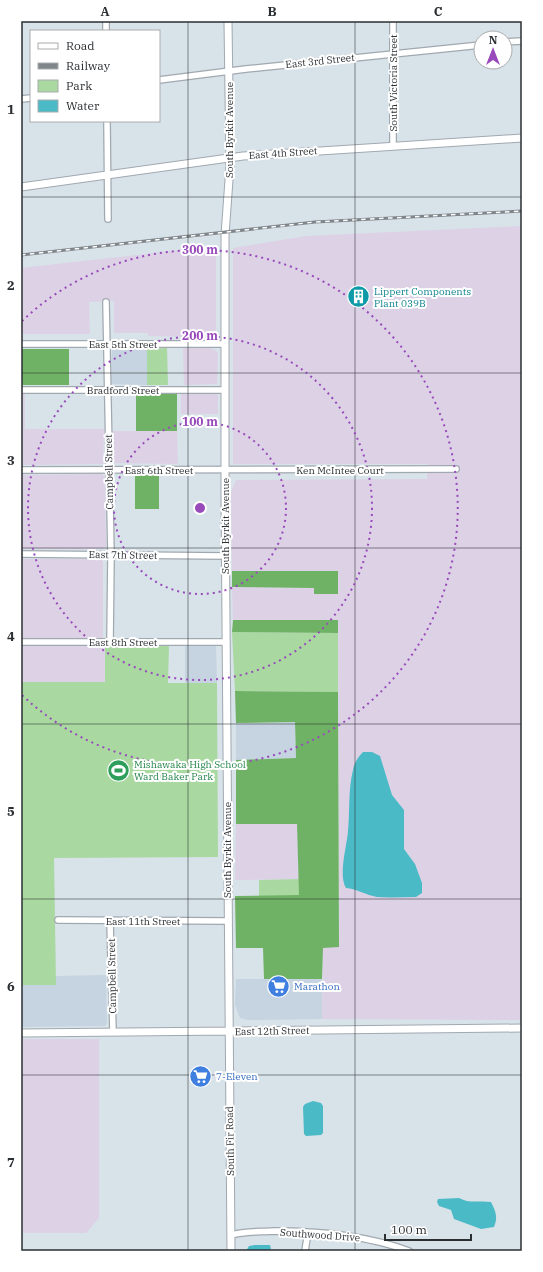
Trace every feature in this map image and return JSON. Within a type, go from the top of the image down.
[{"type":"street","name":"South Byrkit Avenue","points":[[228,21],[230,158],[225,232],[225,470],[229,1031]]},
{"type":"street","name":"South Victoria Street","points":[[393,21],[393,146]]},
{"type":"street","name":"East 3rd Street","points":[[160,80],[229,71],[473,46]]},
{"type":"street","points":[[107,122],[108,219]]},
{"type":"street","name":"East 4th Street","points":[[21,187],[230,158],[522,138]]},
{"type":"street","name":"Campbell Street","points":[[106,302],[111,555],[110,642]]},
{"type":"street","name":"East 5th Street","points":[[21,344],[225,344]]},
{"type":"street","name":"Bradford Street","points":[[21,390],[225,390]]},
{"type":"street","name":"Ken McIntee Court","points":[[225,470],[456,469]]},
{"type":"street","name":"East 6th Street","points":[[21,470],[225,470]]},
{"type":"street","name":"East 7th Street","points":[[21,554],[226,556]]},
{"type":"street","name":"East 8th Street","points":[[21,642],[226,642]]},
{"type":"street","name":"East 11th Street","points":[[58,920],[228,921]]},
{"type":"street","name":"Campbell Street","points":[[110,921],[113,1032]]},
{"type":"street","name":"East 12th Street","points":[[21,1032],[522,1028]]},
{"type":"street","name":"South Fir Road","points":[[229,1031],[231,1251]]},
{"type":"street","name":"Southwood Drive","points":[[231,1236],[242,1232],[308,1232],[358,1237],[386,1243],[409,1251]]},
{"type":"street","points":[[305,1251],[308,1232]]},
{"type":"shaded area","points":[[522,226],[522,1020],[322,1019],[323,947],[339,947],[338,620],[233,620],[232,587],[314,588],[314,594],[338,571],[232,571],[231,492],[236,480],[427,479],[428,464],[233,464],[233,248],[307,236]]},
{"type":"shaded area","points":[[216,246],[216,337],[148,336],[148,333],[114,333],[114,301],[89,302],[90,334],[21,334],[21,268]]},
{"type":"shaded area","points":[[183,348],[210,348],[218,353],[217,384],[184,385]]},
{"type":"shaded area","points":[[112,349],[147,349],[147,385],[111,384]]},
{"type":"shaded area","points":[[21,393],[25,393],[25,429],[104,429],[103,464],[21,465]]},
{"type":"shaded area","points":[[181,393],[216,393],[218,395],[218,414],[181,414]]},
{"type":"shaded area","points":[[112,431],[177,431],[178,464],[115,463],[113,460]]},
{"type":"shaded area","points":[[102,474],[105,478],[106,547],[103,549],[21,549],[21,475]]},
{"type":"shaded area","points":[[21,559],[103,559],[103,639],[21,639]]},
{"type":"shaded area","points":[[21,646],[105,646],[105,682],[21,682]]},
{"type":"shaded area","points":[[185,646],[216,646],[217,683],[185,683]]},
{"type":"shaded area","points":[[295,722],[296,758],[236,760],[236,723]]},
{"type":"shaded area","points":[[297,823],[299,879],[235,880],[236,824]]},
{"type":"shaded area","points":[[106,975],[107,1023],[105,1026],[21,1027],[21,985],[55,985],[56,976]]},
{"type":"shaded area","points":[[236,979],[322,979],[322,1019],[248,1020],[240,1018],[235,1005]]},
{"type":"shaded area","points":[[21,1039],[99,1039],[99,1218],[86,1233],[21,1233]]},
{"type":"green space","points":[[167,348],[168,385],[147,385],[147,349]]},
{"type":"green space","points":[[21,349],[69,349],[69,385],[21,385]]},
{"type":"green space","points":[[136,393],[177,393],[177,431],[136,431]]},
{"type":"green space","points":[[135,475],[159,475],[159,509],[135,509]]},
{"type":"green space","points":[[232,571],[338,571],[338,594],[314,594],[314,588],[232,587]]},
{"type":"green space","points":[[233,620],[338,620],[338,633],[232,632]]},
{"type":"green space","points":[[232,632],[338,633],[338,692],[235,691]]},
{"type":"green space","name":"Mishawaka High School Ward Baker Park","points":[[105,646],[169,646],[168,683],[217,683],[218,857],[54,858],[56,985],[21,985],[21,682],[105,682]]},
{"type":"green space","points":[[235,691],[338,692],[339,947],[323,948],[322,979],[264,979],[263,948],[236,948],[235,896],[299,895],[297,824],[236,824],[236,760],[296,758],[295,722],[236,723]]},
{"type":"green space","points":[[299,879],[299,896],[259,896],[259,880]]},
{"type":"water","points":[[363,752],[372,752],[380,756],[392,795],[404,810],[404,849],[415,864],[422,883],[422,893],[416,897],[377,897],[346,888],[343,868],[348,831],[351,778],[355,763]]},
{"type":"water","points":[[313,1101],[321,1103],[323,1106],[323,1133],[321,1135],[306,1136],[304,1134],[303,1107],[305,1104]]},
{"type":"water","points":[[459,1198],[471,1201],[491,1202],[496,1214],[494,1227],[481,1229],[454,1219],[451,1210],[439,1206],[437,1202],[438,1199]]},
{"type":"water","points":[[270,1245],[271,1249],[268,1251],[246,1251],[249,1246]]},
{"type":"railway","points":[[21,255],[315,222],[522,211]]},
{"type":"place","name":"Lippert Components Plant 039B","points":[[358,297]]},
{"type":"place","name":"Mishawaka High School Ward Baker Park","points":[[119,770]]},
{"type":"place","name":"Marathon","points":[[278,986]]},
{"type":"place","name":"7-Eleven","points":[[201,1076]]}]
